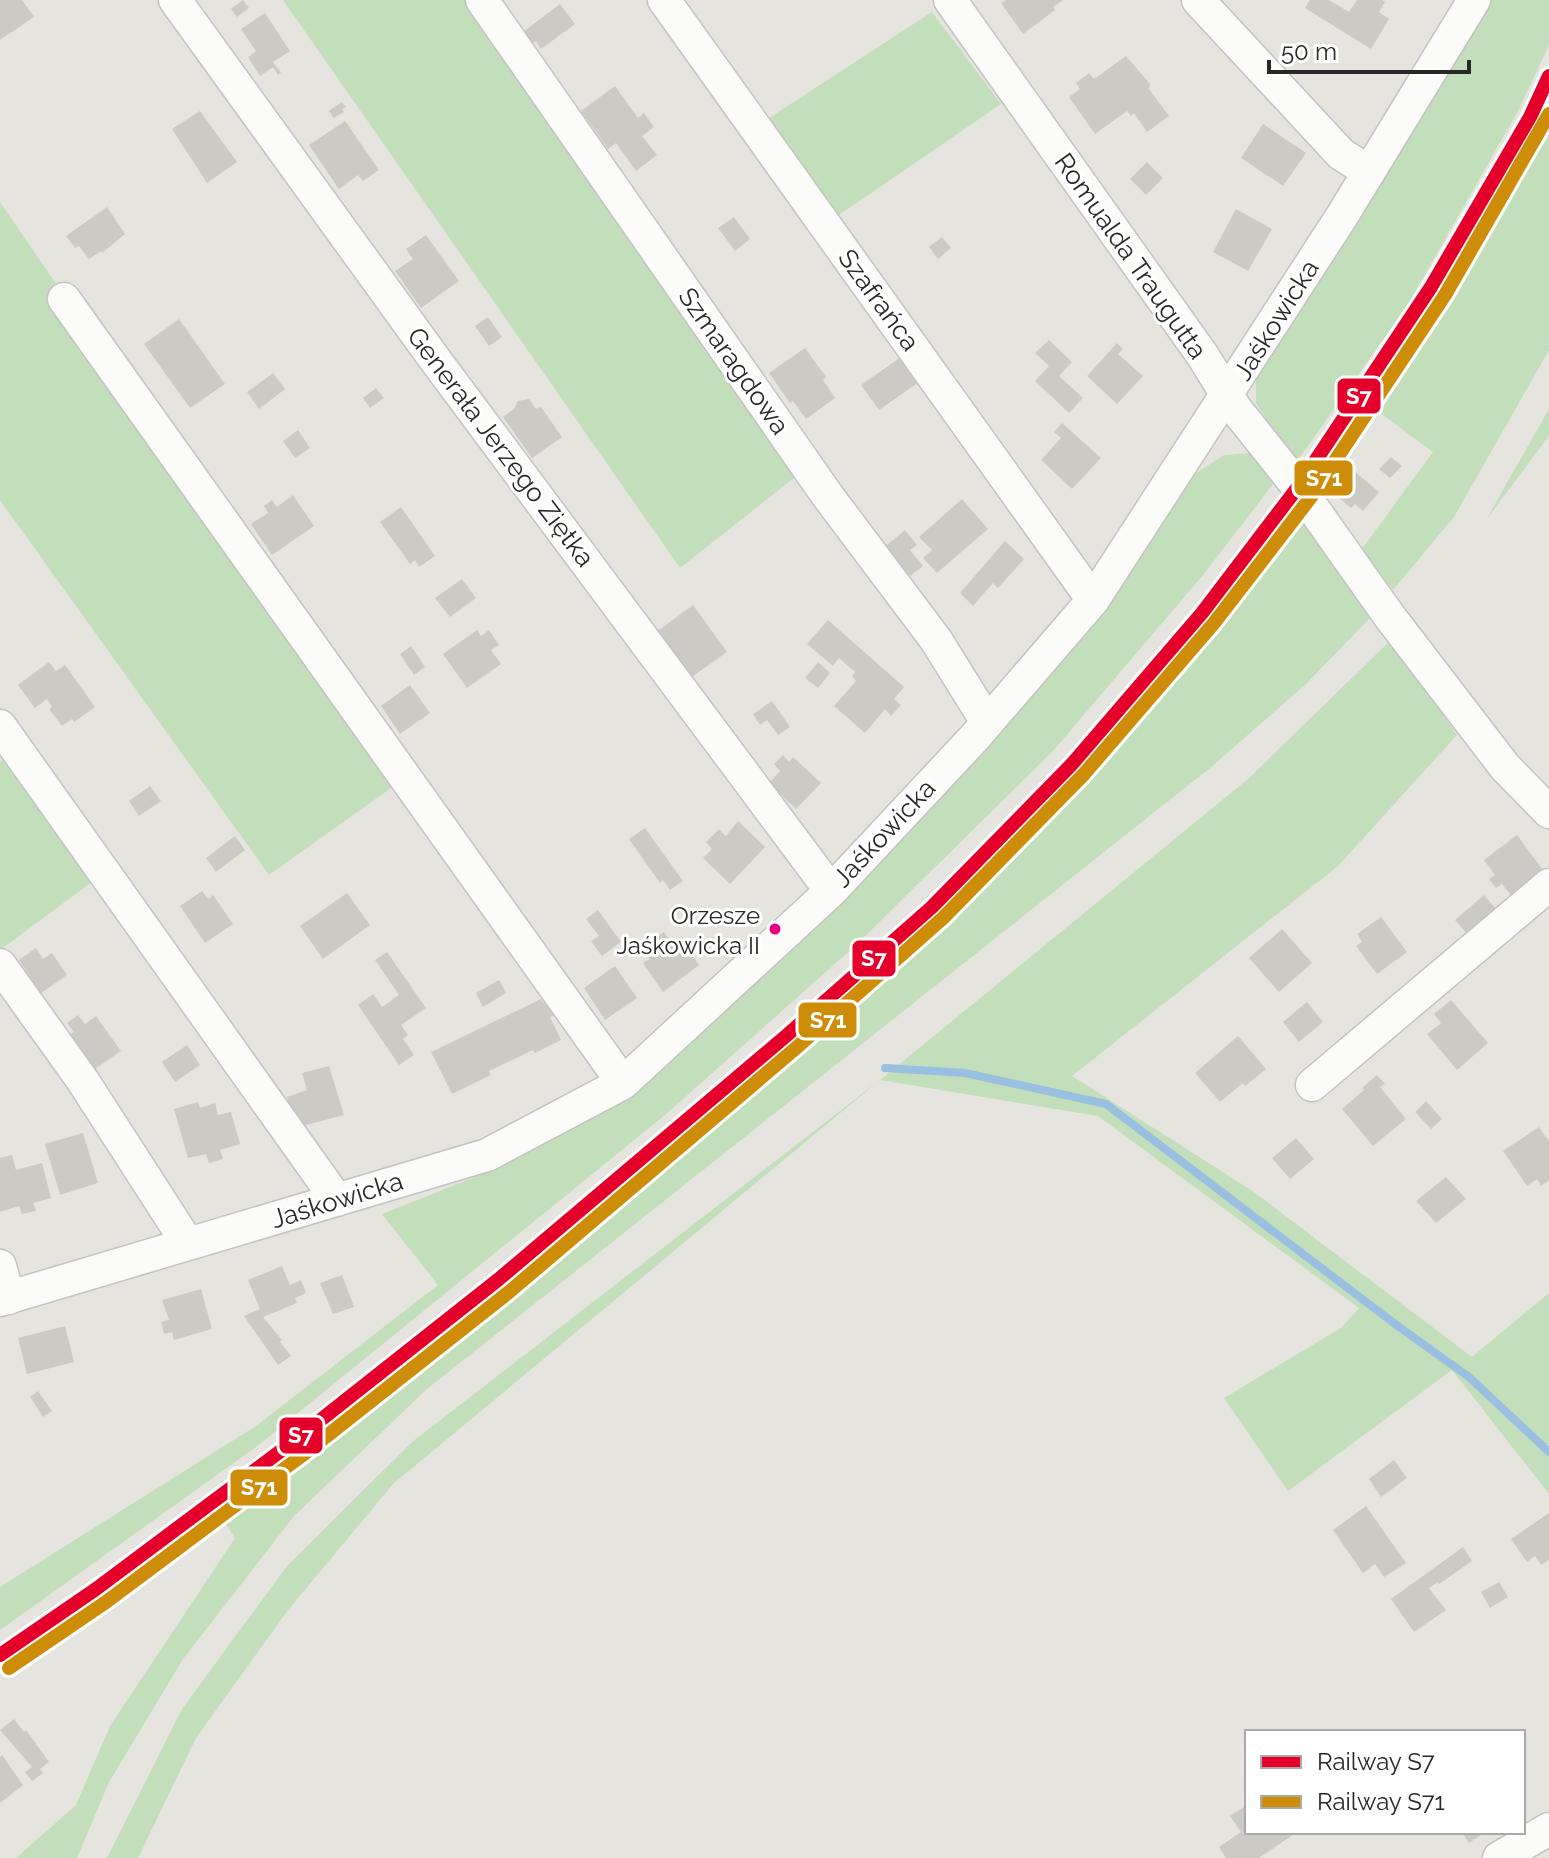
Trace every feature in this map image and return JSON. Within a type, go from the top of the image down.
[{"type":"street","name":"Generała Jerzego Ziętka","points":[[175,0],[436,361],[831,891]]},
{"type":"street","name":"Szmaragdowa","points":[[482,0],[827,495],[936,640],[987,722]]},
{"type":"street","name":"Szafrańca","points":[[664,0],[1093,600]]},
{"type":"street","name":"Romualda Traugutta","points":[[950,0],[1235,408],[1298,487],[1390,617],[1505,767],[1549,812]]},
{"type":"street","points":[[1198,0],[1341,154],[1369,172]]},
{"type":"street","name":"Jaśkowicka","points":[[4,1299],[487,1155],[623,1083],[831,891],[987,722],[1093,600],[1228,395],[1474,0]]},
{"type":"street","points":[[64,299],[623,1083]]},
{"type":"street","points":[[0,726],[337,1200]]},
{"type":"street","points":[[1312,1085],[1549,885]]},
{"type":"street","points":[[0,965],[83,1081],[188,1244]]},
{"type":"street","points":[[0,1266],[4,1299]]},
{"type":"street","points":[[1516,1853],[1549,1829]]},
{"type":"green space","points":[[283,0],[490,0],[813,463],[680,568]]},
{"type":"green space","points":[[1486,0],[1549,0],[1549,45],[1517,113],[1408,304],[1295,464],[1256,403],[1256,380]]},
{"type":"green space","points":[[932,12],[1001,104],[836,217],[769,118]]},
{"type":"green space","points":[[1549,106],[1549,350],[1454,517],[1393,590],[1362,549],[1433,452],[1372,407],[1473,249]]},
{"type":"green space","points":[[0,202],[398,783],[269,875],[0,500]]},
{"type":"green space","points":[[1549,409],[1549,436],[1486,520]]},
{"type":"green space","points":[[1251,453],[1277,479],[1203,575],[1053,751],[855,946],[665,1115],[256,1447],[0,1630],[0,1587],[256,1426],[438,1285],[382,1214],[488,1172],[628,1093],[836,904],[1060,664],[1190,477],[1224,455]]},
{"type":"green space","points":[[1302,512],[1374,614],[1305,685],[1210,768],[427,1389],[294,1516],[183,1659],[109,1782],[77,1858],[16,1858],[76,1805],[110,1726],[235,1538],[221,1517],[439,1351],[871,985],[1066,795],[1206,634]]},
{"type":"green space","points":[[1392,639],[1457,735],[1338,866],[1072,1076],[1251,1190],[1472,1357],[1549,1293],[1549,1494],[1452,1370],[1288,1491],[1224,1398],[1341,1328],[1359,1308],[1098,1116],[880,1080],[1248,779]]},
{"type":"green space","points":[[12,753],[96,879],[0,950],[0,762]]},
{"type":"green space","points":[[880,1080],[393,1484],[288,1610],[196,1738],[138,1858],[107,1858],[182,1709],[287,1566],[412,1442]]},
{"type":"building","points":[[0,0],[22,0],[34,17],[0,40]]},
{"type":"building","points":[[243,0],[249,8],[237,17],[231,9]]},
{"type":"building","points":[[1006,0],[1063,0],[1053,7],[1055,10],[1023,34],[1001,3]]},
{"type":"building","points":[[1310,0],[1329,0],[1349,12],[1357,0],[1382,0],[1385,2],[1379,12],[1389,19],[1371,49],[1305,8]]},
{"type":"building","points":[[560,4],[575,24],[541,49],[536,41],[527,47],[519,35]]},
{"type":"building","points":[[265,13],[290,51],[273,62],[281,73],[278,75],[273,67],[260,76],[248,57],[256,51],[241,29]]},
{"type":"building","points":[[1126,56],[1150,84],[1149,89],[1169,116],[1147,132],[1134,113],[1131,116],[1127,111],[1095,134],[1069,97],[1080,89],[1076,83],[1089,73],[1094,79]]},
{"type":"building","points":[[615,86],[638,118],[644,113],[654,127],[642,136],[657,155],[636,171],[616,143],[608,149],[581,111]]},
{"type":"building","points":[[342,102],[346,107],[342,109],[344,112],[334,118],[329,111]]},
{"type":"building","points":[[200,111],[237,162],[207,183],[172,129]]},
{"type":"building","points":[[345,121],[379,170],[363,181],[358,175],[339,189],[309,145]]},
{"type":"building","points":[[1263,124],[1306,153],[1283,186],[1241,158]]},
{"type":"building","points":[[1147,162],[1163,178],[1146,195],[1130,179]]},
{"type":"building","points":[[107,207],[125,234],[102,253],[89,259],[66,236]]},
{"type":"building","points":[[1236,209],[1272,229],[1248,271],[1213,252]]},
{"type":"building","points":[[734,217],[750,239],[735,251],[718,228]]},
{"type":"building","points":[[426,235],[459,281],[421,308],[395,271],[413,259],[406,249]]},
{"type":"building","points":[[942,237],[951,248],[938,259],[929,247]]},
{"type":"building","points":[[488,317],[502,337],[489,346],[475,326]]},
{"type":"building","points":[[179,319],[225,384],[190,408],[144,344]]},
{"type":"building","points":[[1049,340],[1072,362],[1059,376],[1083,398],[1069,413],[1035,381],[1049,366],[1035,353]]},
{"type":"building","points":[[1117,343],[1123,349],[1118,354],[1143,376],[1117,404],[1087,376]]},
{"type":"building","points":[[805,348],[826,377],[823,380],[835,398],[806,419],[793,401],[790,403],[769,373]]},
{"type":"building","points":[[901,357],[919,382],[879,410],[861,385]]},
{"type":"building","points":[[273,373],[285,389],[259,409],[247,392]]},
{"type":"building","points":[[376,388],[384,398],[370,408],[363,398]]},
{"type":"building","points":[[529,399],[536,409],[541,407],[562,437],[532,458],[503,417],[514,409],[518,401]]},
{"type":"building","points":[[1062,423],[1101,458],[1072,489],[1041,460],[1061,438],[1054,432]]},
{"type":"building","points":[[298,430],[310,448],[295,458],[283,441]]},
{"type":"building","points":[[1391,457],[1402,466],[1390,478],[1379,469]]},
{"type":"building","points":[[1348,466],[1379,492],[1363,511],[1355,504],[1351,508],[1328,489]]},
{"type":"building","points":[[293,495],[314,526],[272,555],[251,524],[268,513],[264,506],[272,500],[277,507]]},
{"type":"building","points":[[962,499],[988,529],[937,573],[923,558],[932,550],[919,537]]},
{"type":"building","points":[[401,507],[435,556],[419,567],[415,560],[410,564],[380,522]]},
{"type":"building","points":[[905,530],[917,545],[910,550],[923,566],[910,576],[885,547]]},
{"type":"building","points":[[1005,541],[1024,559],[998,588],[993,583],[973,606],[960,593]]},
{"type":"building","points":[[462,579],[476,598],[450,617],[435,598]]},
{"type":"building","points":[[693,605],[727,652],[689,679],[655,633]]},
{"type":"building","points":[[828,620],[904,687],[894,699],[901,705],[891,716],[885,709],[865,733],[834,706],[856,681],[852,676],[855,672],[839,658],[833,666],[807,644]]},
{"type":"building","points":[[477,630],[481,636],[489,630],[499,645],[491,650],[501,664],[467,688],[443,654]]},
{"type":"building","points":[[411,646],[425,667],[414,675],[400,654]]},
{"type":"building","points":[[49,662],[56,671],[65,665],[95,707],[74,722],[72,719],[62,726],[49,709],[52,707],[47,699],[35,708],[18,685]]},
{"type":"building","points":[[818,662],[830,673],[818,688],[805,678]]},
{"type":"building","points":[[410,685],[430,713],[400,734],[381,706]]},
{"type":"building","points":[[772,701],[790,727],[778,735],[767,720],[760,725],[753,714]]},
{"type":"building","points":[[783,755],[789,762],[793,757],[821,783],[796,809],[769,783],[780,771],[774,764]]},
{"type":"building","points":[[150,786],[161,801],[139,816],[129,801]]},
{"type":"building","points":[[738,821],[765,847],[730,884],[703,858],[712,849],[706,842],[719,829],[726,836]]},
{"type":"building","points":[[645,828],[683,881],[670,890],[663,880],[660,883],[629,839]]},
{"type":"building","points":[[1517,835],[1545,873],[1513,898],[1502,884],[1496,888],[1489,879],[1495,875],[1484,860]]},
{"type":"building","points":[[235,836],[245,850],[216,872],[206,858]]},
{"type":"building","points":[[202,891],[208,899],[213,895],[233,924],[205,943],[180,906]]},
{"type":"building","points":[[347,893],[370,925],[323,959],[300,926]]},
{"type":"building","points":[[1484,895],[1502,916],[1473,941],[1455,920]]},
{"type":"building","points":[[598,910],[621,942],[602,956],[591,941],[599,936],[586,919]]},
{"type":"building","points":[[1381,917],[1407,952],[1377,974],[1356,946],[1362,942],[1357,934]]},
{"type":"building","points":[[1282,929],[1312,963],[1279,992],[1249,958]]},
{"type":"building","points":[[664,932],[672,943],[680,937],[699,965],[663,992],[643,963],[650,959],[641,948]]},
{"type":"building","points":[[36,948],[43,959],[52,953],[67,975],[41,993],[19,960]]},
{"type":"building","points":[[387,952],[426,1008],[401,1025],[408,1035],[403,1039],[414,1055],[399,1065],[358,1005],[373,994],[382,1007],[399,995],[375,960]]},
{"type":"building","points":[[615,966],[637,998],[605,1020],[584,988]]},
{"type":"building","points":[[499,980],[506,993],[483,1007],[476,993]]},
{"type":"building","points":[[541,999],[543,1003],[550,1000],[557,1014],[550,1017],[561,1040],[489,1071],[491,1075],[452,1094],[431,1052]]},
{"type":"building","points":[[1451,1000],[1488,1043],[1457,1070],[1427,1034],[1441,1023],[1434,1014]]},
{"type":"building","points":[[1307,1002],[1323,1022],[1299,1042],[1283,1022]]},
{"type":"building","points":[[78,1015],[85,1024],[96,1016],[121,1051],[89,1073],[64,1038],[74,1032],[67,1023]]},
{"type":"building","points":[[1238,1036],[1266,1069],[1220,1102],[1195,1073]]},
{"type":"building","points":[[187,1045],[200,1065],[175,1082],[162,1062]]},
{"type":"building","points":[[329,1066],[344,1115],[295,1128],[287,1097],[307,1090],[302,1073]]},
{"type":"building","points":[[1377,1075],[1385,1084],[1380,1087],[1406,1119],[1373,1146],[1342,1109]]},
{"type":"building","points":[[1426,1101],[1442,1119],[1431,1129],[1415,1112]]},
{"type":"building","points":[[198,1102],[200,1108],[215,1103],[218,1115],[231,1112],[240,1144],[220,1150],[223,1159],[209,1163],[206,1154],[188,1158],[174,1109]]},
{"type":"building","points":[[1539,1127],[1549,1141],[1549,1180],[1541,1186],[1537,1179],[1527,1186],[1503,1151]]},
{"type":"building","points":[[83,1133],[98,1183],[60,1195],[45,1144]]},
{"type":"building","points":[[1296,1138],[1314,1159],[1290,1179],[1272,1158]]},
{"type":"building","points":[[12,1155],[16,1170],[42,1163],[51,1198],[33,1203],[36,1211],[22,1214],[19,1206],[0,1212],[0,1158]]},
{"type":"building","points":[[1446,1177],[1466,1199],[1436,1223],[1416,1201]]},
{"type":"building","points":[[282,1266],[290,1285],[301,1280],[306,1293],[295,1298],[297,1303],[263,1317],[291,1356],[278,1365],[244,1316],[260,1309],[248,1280]]},
{"type":"building","points":[[342,1275],[354,1307],[333,1314],[320,1283]]},
{"type":"building","points":[[201,1289],[212,1329],[174,1340],[172,1332],[164,1334],[161,1322],[169,1320],[162,1300]]},
{"type":"building","points":[[65,1326],[74,1362],[27,1374],[18,1338]]},
{"type":"building","points":[[38,1391],[52,1411],[43,1417],[30,1397]]},
{"type":"building","points":[[1394,1460],[1407,1478],[1381,1497],[1369,1479]]},
{"type":"building","points":[[1366,1506],[1406,1563],[1384,1577],[1375,1564],[1363,1573],[1333,1530]]},
{"type":"building","points":[[1549,1513],[1549,1560],[1541,1565],[1535,1556],[1527,1562],[1511,1539]]},
{"type":"building","points":[[1463,1547],[1472,1561],[1429,1588],[1446,1610],[1414,1632],[1391,1599]]},
{"type":"building","points":[[1499,1582],[1508,1597],[1490,1608],[1481,1592]]},
{"type":"building","points":[[14,1719],[49,1762],[40,1769],[43,1773],[32,1781],[25,1772],[32,1767],[0,1730]]},
{"type":"building","points":[[2,1755],[23,1785],[0,1803],[0,1757]]},
{"type":"building","points":[[1245,1806],[1245,1834],[1294,1834],[1259,1858],[1226,1858],[1219,1847],[1241,1832],[1230,1816]]},
{"type":"building","points":[[1463,1834],[1482,1834],[1469,1843]]},
{"type":"waterway","points":[[885,1068],[965,1073],[1106,1104],[1469,1377],[1549,1452]]},
{"type":"rail line","name":"S7","points":[[0,1655],[96,1589],[294,1441],[499,1279],[786,1036],[932,907],[1072,764],[1202,613],[1298,487],[1431,287],[1530,117],[1549,76]]},
{"type":"rail line","name":"S71","points":[[9,1668],[106,1602],[304,1454],[509,1292],[796,1048],[943,918],[1084,774],[1214,623],[1311,497],[1445,295],[1549,114]]},
{"type":"place","name":"Orzesze Jaśkowicka II","points":[[775,929]]}]
